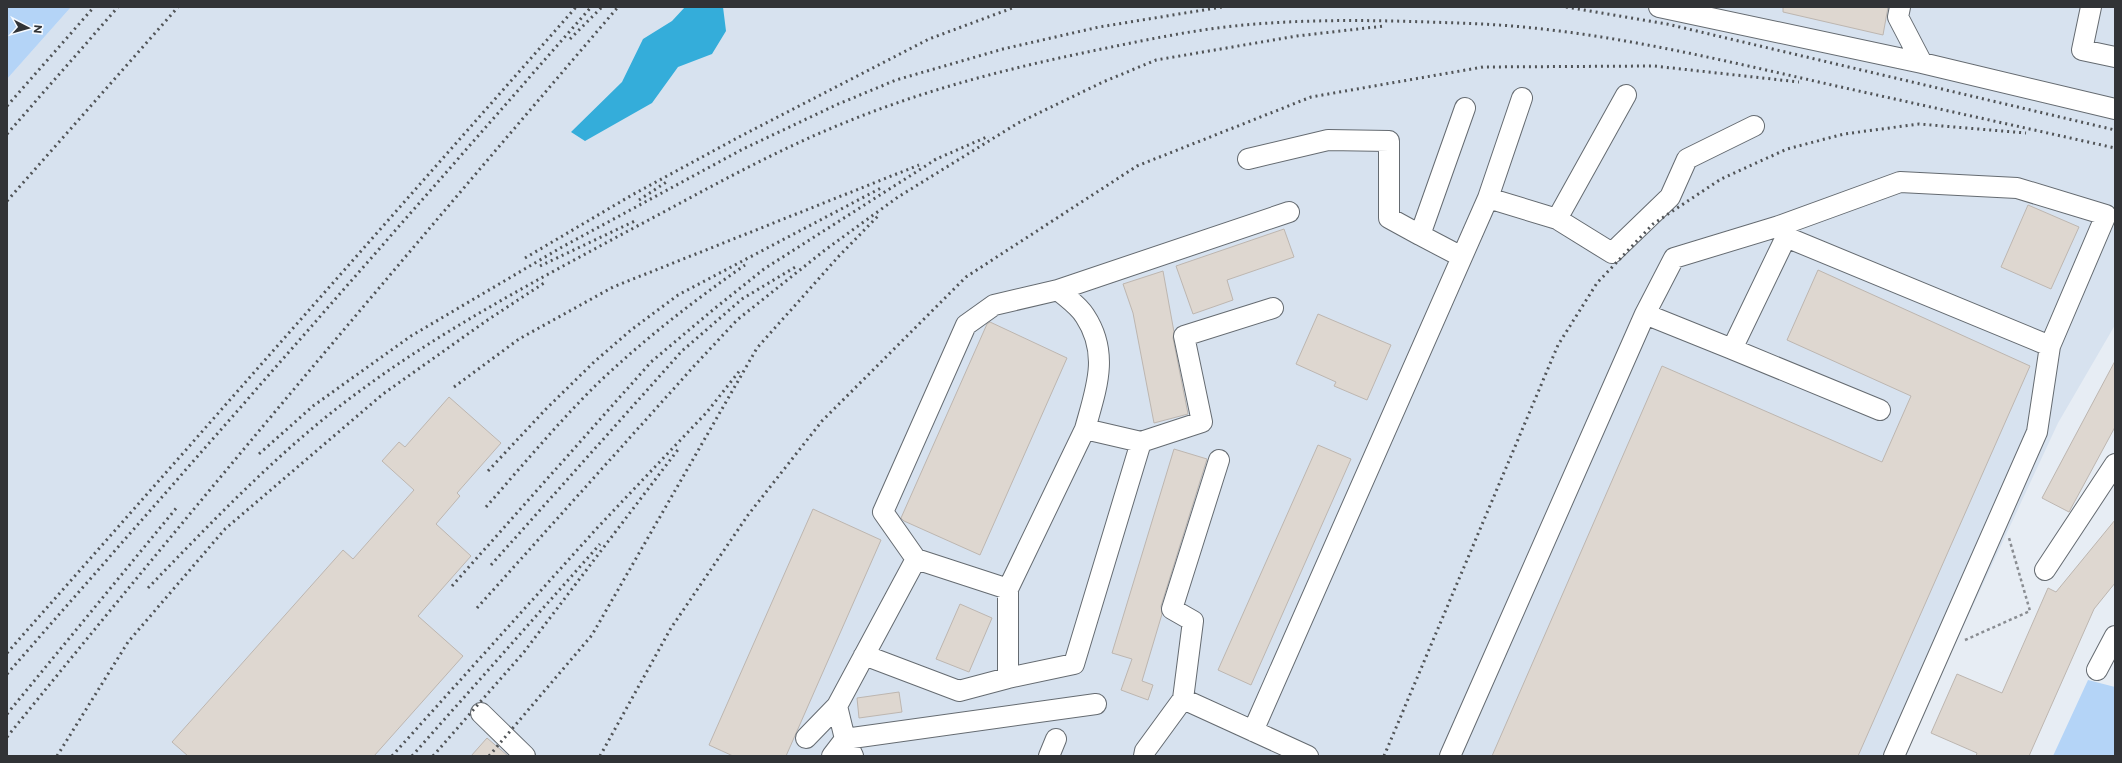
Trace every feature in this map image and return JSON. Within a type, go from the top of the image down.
[{"type":"street","points":[[1659,7],[1922,63],[2115,109]]},
{"type":"street","points":[[1900,7],[1898,17],[1922,63]]},
{"type":"street","points":[[2091,7],[2082,50],[2115,57]]},
{"type":"street","points":[[1557,219],[1626,95]]},
{"type":"street","points":[[1253,730],[1488,198],[1522,98]]},
{"type":"street","points":[[1420,235],[1465,108]]},
{"type":"street","points":[[1488,198],[1557,219],[1612,253],[1670,197],[1687,159],[1754,126]]},
{"type":"street","points":[[1248,159],[1328,140],[1389,141],[1390,218],[1462,257]]},
{"type":"street","points":[[1450,756],[1645,314],[1674,258],[1783,232],[1900,182],[2017,188],[2106,215],[2050,346],[2036,432],[1894,756]]},
{"type":"street","points":[[1008,589],[916,559],[883,512],[966,325],[994,305],[1058,290],[1289,212]]},
{"type":"street","points":[[1783,232],[2050,346]]},
{"type":"street","points":[[1732,349],[1783,232]]},
{"type":"street","points":[[1008,678],[1008,589],[1085,429],[1098,380],[1099,345],[1085,315],[1058,290]]},
{"type":"street","points":[[1085,429],[1141,442],[1202,422],[1184,336],[1273,308]]},
{"type":"street","points":[[1645,314],[1880,410]]},
{"type":"street","points":[[864,655],[959,691],[1008,678],[1074,664],[1141,442]]},
{"type":"street","points":[[1144,756],[1145,751],[1183,699],[1193,621],[1172,609],[1219,460]]},
{"type":"street","points":[[2045,570],[2115,464]]},
{"type":"street","points":[[806,738],[837,706],[916,559]]},
{"type":"street","points":[[2097,670],[2115,636]]},
{"type":"street","points":[[1183,699],[1253,730],[1297,754]]},
{"type":"street","points":[[832,756],[849,747],[1096,704]]},
{"type":"street","points":[[837,706],[849,747]]},
{"type":"street","points":[[480,713],[525,756]]},
{"type":"path","points":[[1962,647],[1966,639],[2030,611],[2002,512]]},
{"type":"shaded area","points":[[7,7],[71,7],[7,79]]},
{"type":"shaded area","points":[[71,7],[2115,7],[2115,325],[2058,423],[1903,756],[7,756],[7,79]]},
{"type":"shaded area","points":[[2088,680],[2115,687],[2115,756],[2053,756]]},
{"type":"water","points":[[685,7],[723,7],[726,31],[712,54],[678,67],[652,103],[585,141],[571,132],[622,82],[643,39],[672,21]]},
{"type":"building","points":[[1783,7],[1888,7],[1883,35],[1783,12]]},
{"type":"building","points":[[2028,205],[2079,227],[2051,289],[2001,267]]},
{"type":"building","points":[[1284,229],[1294,257],[1227,280],[1233,300],[1193,314],[1176,266]]},
{"type":"building","points":[[1818,270],[2030,366],[1858,756],[1492,756],[1662,366],[1882,462],[1911,396],[1787,340]]},
{"type":"building","points":[[1163,271],[1174,332],[1173,338],[1188,414],[1154,423],[1133,313],[1123,284]]},
{"type":"building","points":[[1318,314],[1391,345],[1367,400],[1334,386],[1336,382],[1296,364]]},
{"type":"building","points":[[990,322],[1067,358],[980,555],[904,521],[901,518],[987,324]]},
{"type":"building","points":[[2115,361],[2115,427],[2069,512],[2042,498]]},
{"type":"building","points":[[449,397],[501,443],[457,493],[460,496],[436,524],[471,556],[418,616],[463,656],[374,756],[188,756],[172,742],[343,550],[353,559],[414,490],[382,461],[399,442],[405,447]]},
{"type":"building","points":[[1318,445],[1351,459],[1251,685],[1218,670]]},
{"type":"building","points":[[1174,449],[1207,459],[1161,606],[1162,614],[1142,681],[1153,685],[1148,700],[1121,690],[1132,659],[1112,653]]},
{"type":"building","points":[[813,509],[881,540],[786,756],[733,756],[709,745]]},
{"type":"building","points":[[2115,520],[2115,583],[2094,609],[2029,756],[1976,756],[1977,753],[1931,733],[1957,674],[2002,693],[2048,588],[2056,592]]},
{"type":"building","points":[[960,604],[992,618],[969,672],[936,659]]},
{"type":"building","points":[[899,692],[902,712],[859,718],[857,698]]},
{"type":"building","points":[[487,738],[508,756],[471,756]]},
{"type":"railway","points":[[7,106],[94,7]]},
{"type":"railway","points":[[7,134],[118,7]]},
{"type":"railway","points":[[7,201],[178,7]]},
{"type":"railway","points":[[7,653],[576,7]]},
{"type":"railway","points":[[7,674],[591,7]]},
{"type":"railway","points":[[570,39],[602,7]]},
{"type":"railway","points":[[7,737],[310,370],[618,7]]},
{"type":"railway","points":[[525,258],[632,195],[739,137],[929,39],[1015,7]]},
{"type":"railway","points":[[259,454],[313,406],[411,336],[562,247],[743,149],[836,105],[896,80],[1003,49],[1099,27],[1222,7]]},
{"type":"railway","points":[[1566,7],[1667,24],[2115,130]]},
{"type":"railway","points":[[148,588],[212,522],[279,457],[302,437],[361,390],[398,364],[473,317],[550,273],[706,189],[785,149],[839,125],[902,101],[966,81],[1031,64],[1176,34],[1236,26],[1284,22],[1397,21],[1526,27],[1614,39],[1702,56],[2115,148]]},
{"type":"railway","points":[[477,608],[737,320],[825,250],[898,197],[1018,123],[1103,82],[1156,60],[1297,36],[1384,26]]},
{"type":"railway","points":[[600,756],[671,628],[748,515],[822,421],[966,277],[1137,166],[1311,97],[1483,67],[1654,66],[1799,82]]},
{"type":"railway","points":[[1384,756],[1558,345],[1597,283],[1653,224],[1721,179],[1787,149],[1844,134],[1919,124],[2026,133]]},
{"type":"railway","points":[[934,160],[989,136]]},
{"type":"railway","points":[[452,586],[651,362],[764,269],[938,158]]},
{"type":"railway","points":[[454,387],[519,339],[613,287],[919,165]]},
{"type":"railway","points":[[639,200],[668,181]]},
{"type":"railway","points":[[488,471],[546,409],[594,362],[631,330],[678,295],[881,188]]},
{"type":"railway","points":[[489,756],[592,635],[757,348],[839,256],[878,216]]},
{"type":"railway","points":[[540,266],[637,220]]},
{"type":"railway","points":[[486,507],[596,385],[668,322],[745,265]]},
{"type":"railway","points":[[491,565],[682,351],[742,299],[797,266]]},
{"type":"railway","points":[[57,756],[128,642],[225,529],[383,394],[489,319],[544,283]]},
{"type":"railway","points":[[392,756],[598,527],[707,412],[741,369]]},
{"type":"railway","points":[[433,756],[524,652],[680,447]]},
{"type":"railway","points":[[7,714],[178,506]]},
{"type":"railway","points":[[412,756],[600,544]]}]
